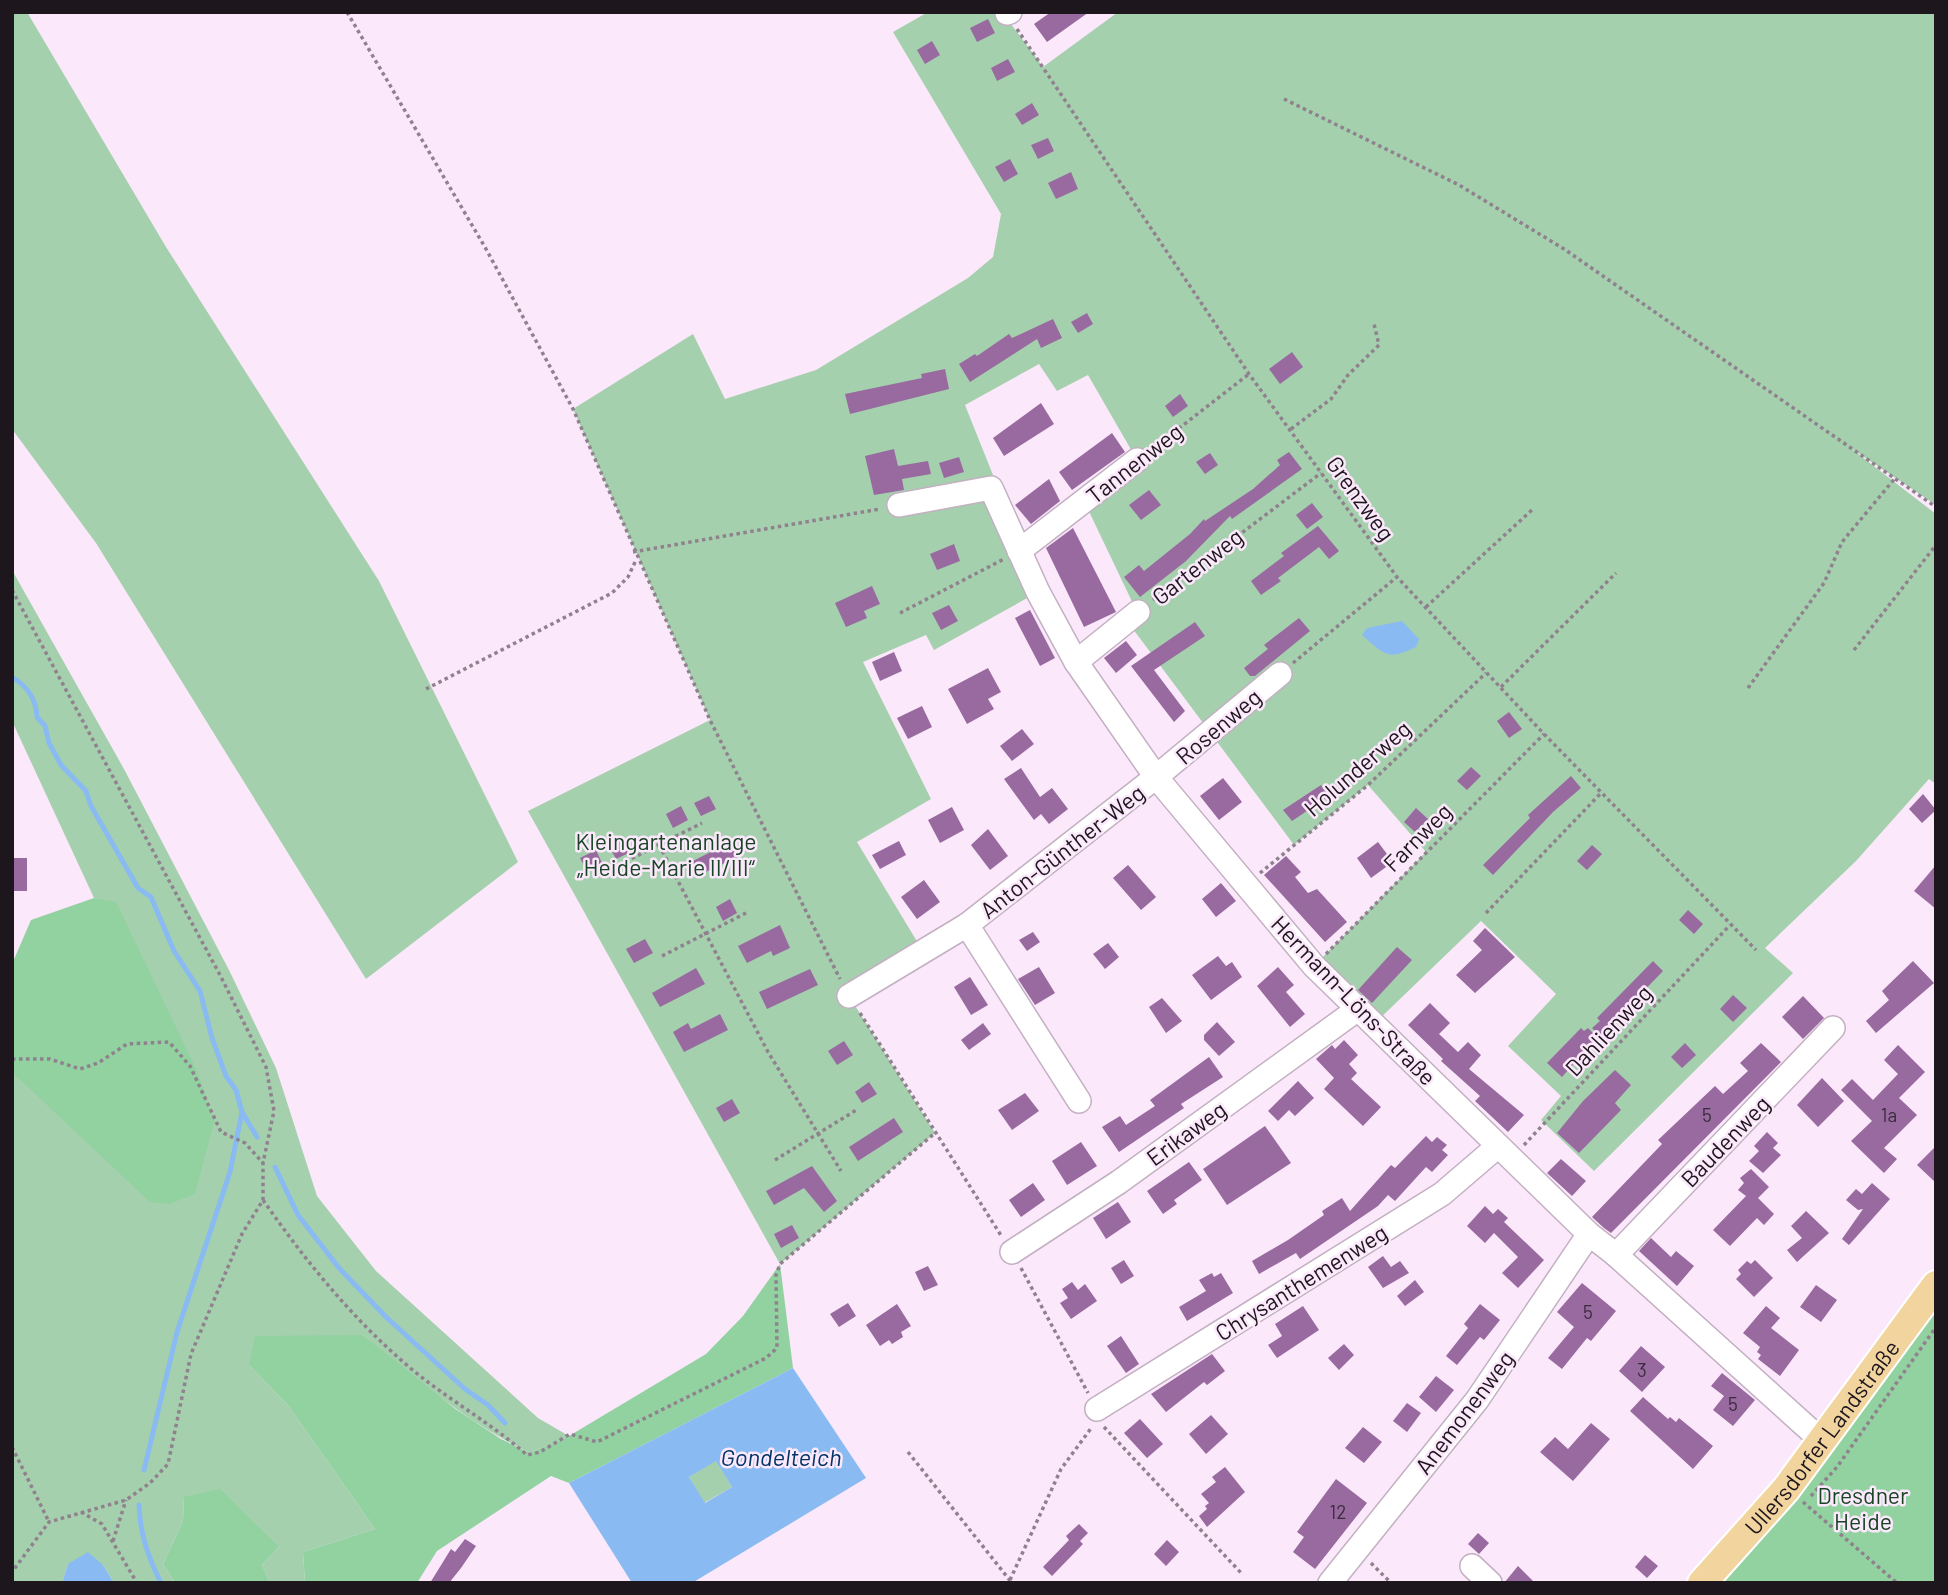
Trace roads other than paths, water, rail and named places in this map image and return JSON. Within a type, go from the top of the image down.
[{"type":"main road","name":"Ullersdorfer Landstraße","points":[[1702,1583],[1786,1489],[1936,1285]]},
{"type":"street","name":"Tannenweg","points":[[1019,551],[1138,460]]},
{"type":"street","name":"Hermann-Löns-Straße","points":[[899,505],[991,488],[1019,551],[1076,662],[1156,777],[1314,966],[1589,1234],[1616,1255],[1821,1440]]},
{"type":"street","name":"Gartenweg","points":[[1076,662],[1138,612]]},
{"type":"street","name":"Rosenweg","points":[[1156,777],[1280,674]]},
{"type":"street","name":"Anton-Günther-Weg","points":[[849,996],[967,925],[1156,777]]},
{"type":"street","name":"Anton-Günther-Weg","points":[[967,925],[1079,1101]]},
{"type":"street","name":"Erikaweg","points":[[1012,1252],[1129,1174],[1358,1009]]},
{"type":"street","name":"Baudenweg","points":[[1616,1255],[1833,1028]]},
{"type":"street","name":"Chrysanthemenweg","points":[[1097,1414],[1505,1152]]},
{"type":"street","name":"Anemonenweg","points":[[1330,1583],[1477,1400],[1589,1234]]},
{"type":"street","points":[[1472,1566],[1490,1583]]},
{"type":"water","points":[[1402,621],[1419,639],[1416,647],[1399,654],[1387,654],[1362,635],[1367,628]]},
{"type":"water","name":"Gondelteich","points":[[793,1368],[866,1478],[692,1583],[632,1583],[569,1483]],"holes":[[[716,1461],[732,1487],[705,1503],[689,1477]]]},
{"type":"water","points":[[88,1552],[103,1565],[114,1583],[62,1583],[68,1564]]},
{"type":"waterway","points":[[12,677],[30,694],[37,717],[45,726],[49,743],[61,765],[86,791],[91,806],[138,888],[151,897],[174,951],[200,991],[212,1038],[226,1076],[236,1090],[242,1112],[230,1172],[177,1332],[144,1470]]},
{"type":"waterway","points":[[242,1112],[257,1137]]},
{"type":"waterway","points":[[275,1167],[298,1215],[339,1268],[386,1317],[465,1389],[488,1405],[505,1423]]},
{"type":"waterway","points":[[139,1505],[146,1545],[161,1583]]},
{"type":"park label","name":"Kleingartenanlage „Heide-Marie II/III“","points":[[666,854]]},
{"type":"park label","name":"Dresdner Heide","points":[[1863,1508]]}]
